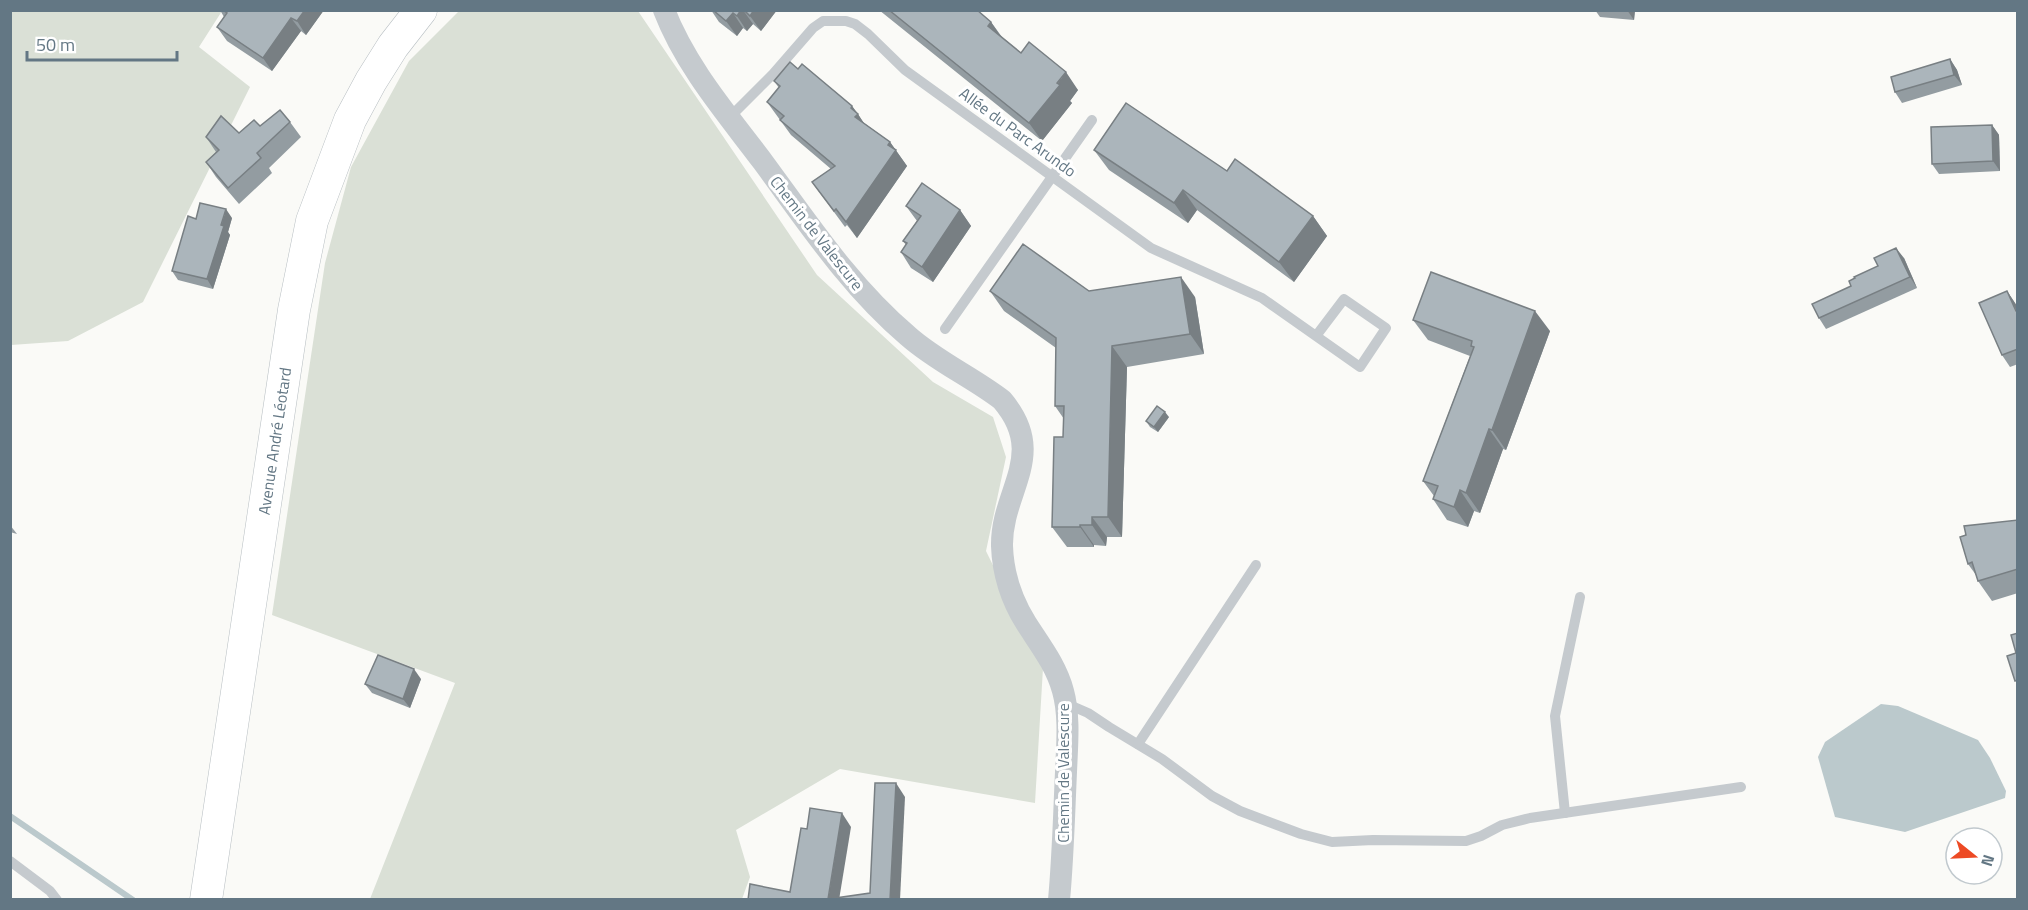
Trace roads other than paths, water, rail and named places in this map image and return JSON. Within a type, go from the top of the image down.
[{"type":"main road","name":"Avenue André Léotard","points":[[207,895],[294,310],[312,221],[350,120],[382,64],[421,10]]},
{"type":"street","name":"Chemin de Valescure","points":[[664,10],[696,73],[831,255],[889,319],[922,348],[992,392],[1011,410],[1022,440],[1023,454],[1002,543],[1005,578],[1018,608],[1052,662],[1065,703],[1066,761],[1063,858],[1059,900]]},
{"type":"lane","name":"Allée du Parc Arundo","points":[[729,118],[773,75],[813,28],[824,21],[846,21],[855,24],[905,70],[1151,248],[1262,298],[1360,367],[1386,328],[1344,299],[1316,336]]},
{"type":"lane","points":[[945,329],[1092,120]]},
{"type":"lane","points":[[1138,744],[1256,565]]},
{"type":"lane","points":[[1565,813],[1555,716],[1580,597]]},
{"type":"lane","points":[[1065,703],[1088,712],[1162,759],[1212,796],[1240,811],[1301,834],[1332,842],[1466,841],[1502,825],[1530,818],[1741,787]]},
{"type":"lane","points":[[10,861],[50,891],[57,900]]},
{"type":"waterway","points":[[10,816],[133,900]]}]
